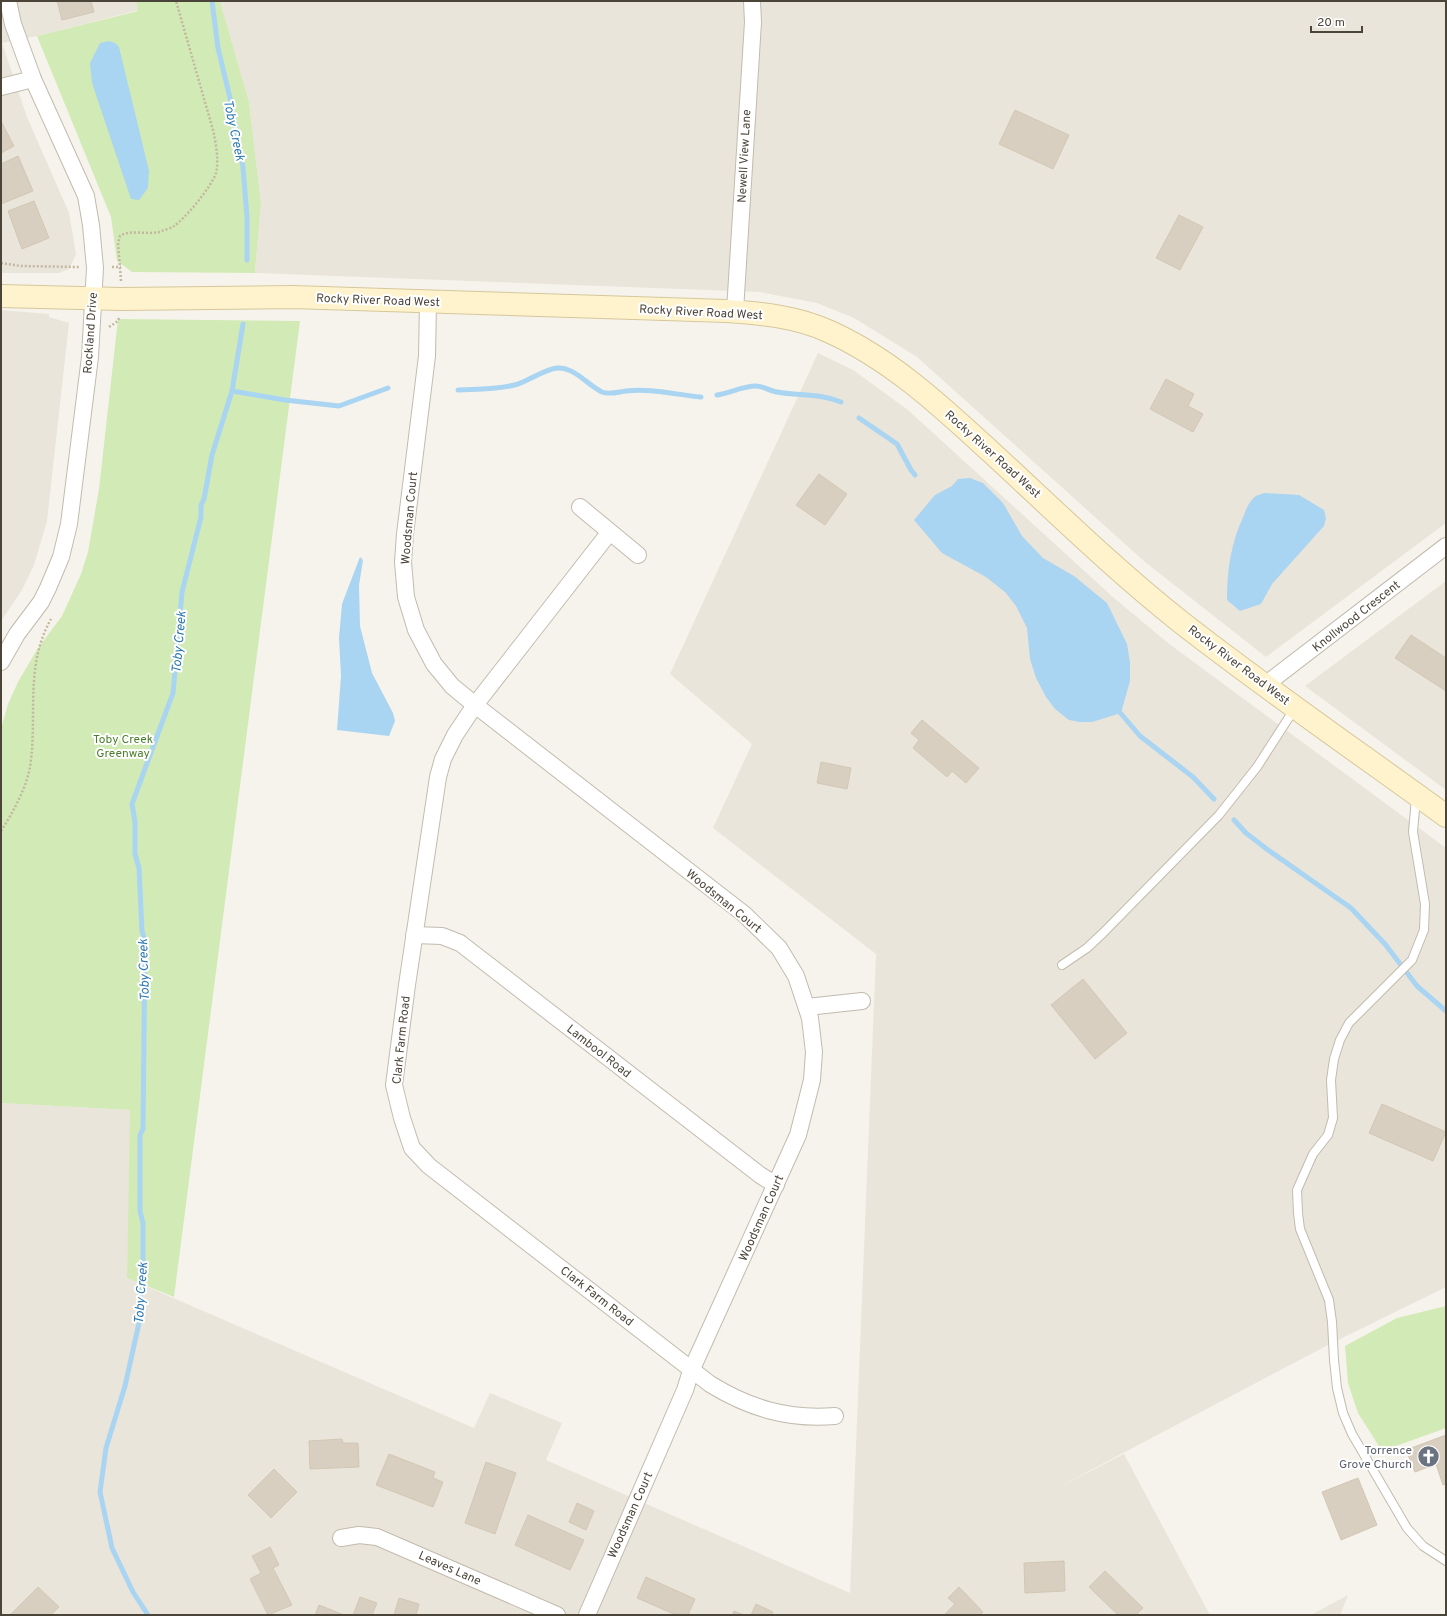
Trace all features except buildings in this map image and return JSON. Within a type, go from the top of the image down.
[{"type":"street","name":"Rockland Drive","points":[[1,662],[17,634],[41,602],[61,557],[68,530],[76,485],[87,384],[95,268],[91,225],[86,196],[33,79],[13,24],[8,1]]},
{"type":"street","name":"Newell View Lane","points":[[735,311],[753,22],[752,1]]},
{"type":"street","points":[[1,87],[33,79]]},
{"type":"street","name":"Rocky River Road West","points":[[1,296],[93,298],[292,297],[735,311],[780,317],[809,324],[859,346],[885,362],[955,419],[1129,579],[1182,623],[1446,816]]},
{"type":"street","name":"Woodsman Court","points":[[428,302],[427,356],[405,534],[403,562],[406,597],[416,630],[434,664],[452,686],[475,705],[744,914],[779,948],[796,976],[810,1018],[814,1052],[812,1080],[798,1135],[691,1370],[685,1390],[587,1615]]},
{"type":"street","points":[[580,507],[638,556]]},
{"type":"street","name":"Clark Farm Road","points":[[609,533],[475,705],[443,759],[438,777],[414,935],[394,1084],[402,1118],[412,1148],[429,1166],[484,1207],[691,1370],[730,1396],[762,1410],[791,1415],[835,1416]]},
{"type":"street","name":"Knollwood Crescent","points":[[1265,685],[1446,546]]},
{"type":"street","name":"Lambool Road","points":[[414,935],[442,936],[460,943],[760,1175],[776,1185]]},
{"type":"street","points":[[807,1007],[862,1001]]},
{"type":"street","name":"Leaves Lane","points":[[341,1538],[359,1535],[377,1537],[557,1615]]},
{"type":"lane","points":[[1062,965],[1087,948],[1103,933],[1219,815],[1258,768],[1295,707]]},
{"type":"lane","points":[[1417,795],[1413,816],[1413,832],[1422,882],[1425,917],[1424,930],[1412,960],[1349,1023],[1340,1040],[1334,1059],[1331,1080],[1333,1118],[1328,1135],[1313,1154],[1297,1190],[1300,1229],[1329,1300],[1337,1388],[1343,1413],[1352,1434],[1407,1528],[1423,1546],[1446,1561]]},
{"type":"path","points":[[122,279],[118,243],[120,236],[128,233],[150,234],[175,226],[204,194],[212,182],[217,168],[216,142],[176,1]]},
{"type":"path","points":[[1,263],[21,266],[84,268]]},
{"type":"path","points":[[109,268],[121,267]]},
{"type":"path","points":[[1,831],[21,793],[30,768],[34,675],[40,644],[53,616]]},
{"type":"shaded area","points":[[1,1],[136,1],[139,10],[37,36],[2,43],[27,117],[69,213],[76,254],[69,269],[59,273],[1,273]]},
{"type":"shaded area","points":[[220,1],[1446,1],[1446,523],[1266,657],[1145,562],[917,357],[854,318],[817,303],[760,292],[255,273],[261,203],[249,102]]},
{"type":"shaded area","points":[[1,310],[49,314],[49,317],[69,323],[47,521],[34,565],[22,590],[1,621]]},
{"type":"shaded area","points":[[818,353],[853,370],[908,410],[1114,598],[1168,643],[1446,848],[1446,1287],[1328,1345],[1051,1491],[1124,1454],[1210,1615],[1,1615],[1,1103],[131,1110],[127,1278],[474,1428],[490,1393],[562,1423],[546,1460],[850,1593],[876,954],[713,828],[752,744],[670,674]]},
{"type":"shaded area","points":[[1446,581],[1446,790],[1305,686]]},
{"type":"shaded area","points":[[1348,1595],[1340,1615],[1311,1615]]},
{"type":"green space","points":[[136,1],[220,1],[249,102],[261,203],[255,273],[132,272],[117,261],[111,217],[37,36],[138,11]]},
{"type":"green space","name":"Toby Creek Greenway","points":[[118,319],[300,321],[174,1297],[127,1278],[130,1110],[1,1103],[1,729],[8,704],[18,682],[38,648],[62,616],[81,574],[88,552],[99,489]]},
{"type":"green space","points":[[1446,1306],[1446,1428],[1382,1451],[1358,1413],[1348,1383],[1345,1346],[1397,1318]]},
{"type":"water","points":[[109,41],[115,43],[119,47],[149,171],[148,188],[139,200],[131,199],[92,83],[90,63],[100,43]]},
{"type":"water","points":[[970,478],[983,483],[1003,503],[1022,536],[1043,558],[1074,576],[1107,603],[1127,644],[1130,662],[1130,681],[1121,713],[1092,722],[1080,722],[1069,720],[1055,709],[1046,697],[1036,678],[1030,659],[1027,628],[1016,606],[1005,592],[986,577],[942,553],[914,520],[935,495],[952,486],[958,479]]},
{"type":"water","points":[[1264,493],[1299,495],[1324,510],[1326,518],[1324,526],[1272,584],[1261,604],[1240,611],[1227,600],[1228,578],[1233,546],[1247,507],[1256,496]]},
{"type":"water","points":[[360,557],[363,560],[359,585],[360,626],[372,673],[393,713],[395,721],[389,736],[337,730],[341,676],[339,638],[342,604]]},
{"type":"waterway","name":"Toby Creek","points":[[212,1],[218,48],[230,98],[243,167],[247,217],[247,260]]},
{"type":"waterway","name":"Toby Creek","points":[[148,1615],[133,1592],[112,1548],[100,1492],[106,1448],[125,1386],[139,1323],[140,1292],[143,1279],[143,1223],[140,1211],[140,1135],[143,1129],[145,941],[142,931],[139,868],[135,854],[135,822],[132,804],[173,693],[182,592],[201,517],[201,505],[204,499],[212,455],[232,391],[243,324]]},
{"type":"waterway","points":[[458,390],[488,389],[511,386],[548,370],[563,368],[570,370],[596,389],[605,393],[645,390],[701,397]]},
{"type":"waterway","points":[[717,395],[746,387],[756,386],[777,392],[825,397],[841,402]]},
{"type":"waterway","points":[[232,391],[285,400],[339,406],[388,388]]},
{"type":"waterway","points":[[859,418],[897,444],[915,475]]},
{"type":"waterway","points":[[1117,709],[1140,736],[1193,777],[1214,799]]},
{"type":"waterway","points":[[1234,820],[1246,833],[1268,850],[1351,908],[1385,944],[1417,986],[1446,1011]]},
{"type":"place","name":"Torrence Grove Church","points":[[1428,1457]]}]
